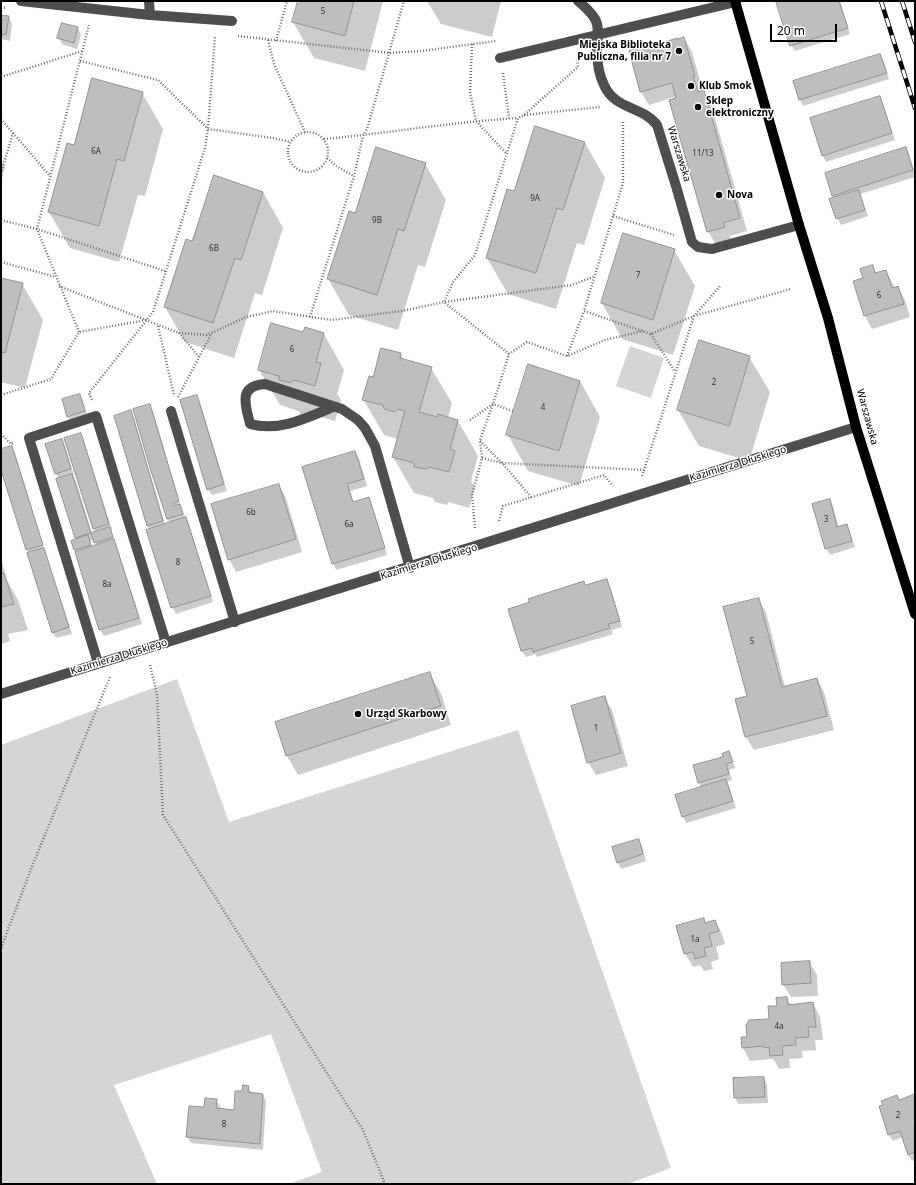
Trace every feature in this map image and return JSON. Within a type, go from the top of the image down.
[{"type":"main road","name":"Warszawska","points":[[735,1],[799,225],[828,318],[856,427],[915,614]]},
{"type":"street","points":[[21,1],[150,15],[232,21]]},
{"type":"street","points":[[149,1],[150,15]]},
{"type":"street","points":[[578,1],[595,18],[597,22],[597,35]]},
{"type":"street","name":"Warszawska","points":[[500,58],[735,1]]},
{"type":"street","name":"Warszawska","points":[[597,35],[597,52],[600,73],[604,85],[610,95],[622,104],[642,113],[654,121],[657,125],[690,236]]},
{"type":"street","points":[[690,236],[692,242],[698,247],[712,249],[799,225]]},
{"type":"street","points":[[333,407],[304,419],[276,427],[261,427],[250,424],[245,394],[257,384],[265,384],[333,407],[349,413],[358,420],[365,428],[375,446],[410,568]]},
{"type":"street","points":[[171,411],[235,622]]},
{"type":"street","points":[[98,664],[29,438],[96,416],[166,643]]},
{"type":"street","name":"Kazimierza Dłuskiego","points":[[1,694],[410,568],[856,427]]},
{"type":"path","points":[[287,1],[276,41],[390,53]]},
{"type":"path","points":[[310,317],[354,176],[363,136],[367,129],[404,1]]},
{"type":"path","points":[[79,332],[37,229],[91,18]]},
{"type":"path","points":[[96,416],[89,393],[153,312],[205,148],[208,129],[215,33]]},
{"type":"path","points":[[268,40],[274,64],[305,132]]},
{"type":"path","points":[[324,139],[363,136],[476,120],[518,118],[524,115],[578,67],[575,40]]},
{"type":"path","points":[[472,44],[470,92],[476,120],[507,154]]},
{"type":"path","points":[[1,77],[82,51]]},
{"type":"path","points":[[500,58],[509,118]]},
{"type":"path","points":[[80,61],[158,80],[208,129],[274,138],[290,142]]},
{"type":"path","points":[[524,115],[622,104],[623,183],[584,311],[567,356]]},
{"type":"path","points":[[444,302],[453,282],[475,254],[518,118]]},
{"type":"path","points":[[1,119],[50,176]]},
{"type":"path","points":[[305,132],[318,134],[324,139],[327,145],[327,158],[319,169],[306,172],[294,167],[290,162],[288,149],[290,142],[294,137],[305,132]]},
{"type":"path","points":[[1,173],[13,133]]},
{"type":"path","points":[[327,158],[336,166],[354,176]]},
{"type":"path","points":[[613,216],[680,237],[690,236]]},
{"type":"path","points":[[1,220],[37,229],[165,271]]},
{"type":"path","points":[[1,262],[56,277]]},
{"type":"path","points":[[59,286],[179,333],[207,335],[246,317],[273,311],[331,320],[402,311],[444,302],[572,285],[595,276]]},
{"type":"path","points":[[482,458],[502,463],[644,470],[694,316],[721,285]]},
{"type":"path","points":[[651,334],[694,316],[791,289]]},
{"type":"path","points":[[444,302],[508,354]]},
{"type":"path","points":[[584,311],[651,334],[676,372]]},
{"type":"path","points":[[1,395],[51,379],[79,332],[146,320]]},
{"type":"path","points":[[158,325],[175,401],[212,332]]},
{"type":"path","points":[[476,532],[472,495],[482,458],[480,440],[493,404],[508,354],[527,342],[567,356],[605,340],[644,331]]},
{"type":"path","points":[[179,333],[199,357]]},
{"type":"path","points":[[493,404],[513,411]]},
{"type":"path","points":[[470,420],[493,404]]},
{"type":"path","points":[[480,440],[532,498]]},
{"type":"path","points":[[145,649],[157,694],[163,815],[363,1130],[386,1184]]},
{"type":"path","points":[[1,948],[33,864],[118,658]]},
{"type":"shaded area","points":[[630,346],[664,358],[651,398],[616,386]]},
{"type":"shaded area","points":[[177,679],[229,822],[518,730],[671,1168],[627,1184],[289,1184],[322,1172],[271,1034],[114,1085],[157,1184],[1,1184],[1,745]]},
{"type":"building","points":[[298,1],[354,1],[345,36],[292,22]]},
{"type":"building","points":[[776,1],[839,1],[848,28],[790,46]]},
{"type":"building","points":[[1,15],[9,16],[6,35],[1,34]]},
{"type":"building","points":[[62,23],[78,27],[74,43],[57,38]]},
{"type":"building","points":[[684,37],[698,92],[704,90],[740,218],[723,223],[725,227],[707,232],[669,100],[676,98],[672,83],[640,92],[629,51]]},
{"type":"building","points":[[880,54],[887,73],[799,100],[793,81]]},
{"type":"building","points":[[92,78],[143,92],[124,161],[117,159],[99,226],[48,212],[67,143],[74,145]]},
{"type":"building","points":[[880,96],[892,133],[822,156],[810,118]]},
{"type":"building","points":[[535,126],[585,142],[563,210],[557,208],[536,273],[486,258],[507,189],[514,191]]},
{"type":"building","points":[[376,147],[426,163],[404,231],[398,229],[377,295],[327,279],[349,211],[355,213]]},
{"type":"building","points":[[906,147],[913,170],[832,196],[825,173]]},
{"type":"building","points":[[214,175],[263,192],[241,260],[235,258],[213,323],[164,307],[186,239],[192,241]]},
{"type":"building","points":[[859,190],[865,210],[836,219],[829,199]]},
{"type":"building","points":[[623,233],[675,249],[653,320],[601,303]]},
{"type":"building","points":[[873,265],[875,273],[886,270],[892,288],[898,286],[904,304],[864,316],[853,281],[863,278],[860,269]]},
{"type":"building","points":[[1,278],[23,283],[5,353],[1,352]]},
{"type":"building","points":[[271,323],[303,332],[305,327],[324,333],[316,362],[321,363],[315,386],[294,380],[291,383],[279,380],[279,376],[258,370]]},
{"type":"building","points":[[699,340],[750,356],[729,426],[677,410]]},
{"type":"building","points":[[381,348],[401,353],[400,358],[432,367],[419,412],[437,417],[438,414],[458,420],[450,449],[455,451],[449,472],[429,467],[426,469],[414,467],[414,463],[392,457],[405,411],[398,409],[395,412],[384,409],[383,405],[362,400],[369,376],[373,377]]},
{"type":"building","points":[[528,364],[580,381],[559,451],[506,435]]},
{"type":"building","points":[[80,394],[85,411],[67,417],[62,399]]},
{"type":"building","points":[[197,395],[224,484],[207,490],[180,400]]},
{"type":"building","points":[[150,404],[179,501],[173,503],[174,506],[180,504],[183,514],[167,519],[133,409]]},
{"type":"building","points":[[131,410],[163,521],[147,526],[114,416]]},
{"type":"building","points":[[81,433],[109,524],[93,529],[64,438]]},
{"type":"building","points":[[62,439],[71,469],[55,474],[45,444]]},
{"type":"building","points":[[12,446],[43,545],[26,550],[1,470],[1,449]]},
{"type":"building","points":[[355,451],[364,479],[347,484],[353,502],[369,497],[385,548],[332,564],[302,467]]},
{"type":"building","points":[[72,474],[91,533],[75,538],[56,479]]},
{"type":"building","points":[[279,484],[296,539],[228,560],[211,504]]},
{"type":"building","points":[[830,499],[837,527],[847,524],[852,541],[825,549],[812,504]]},
{"type":"building","points":[[186,517],[211,596],[171,608],[146,530]]},
{"type":"building","points":[[110,527],[113,537],[94,543],[91,533]]},
{"type":"building","points":[[88,535],[91,545],[74,550],[71,541]]},
{"type":"building","points":[[114,539],[139,618],[99,630],[75,552]]},
{"type":"building","points":[[44,548],[69,627],[52,633],[27,553]]},
{"type":"building","points":[[4,573],[14,604],[1,607],[1,574]]},
{"type":"building","points":[[607,579],[620,621],[608,624],[610,628],[533,652],[532,648],[521,651],[508,609],[530,602],[528,599],[584,581],[585,585]]},
{"type":"building","points":[[759,598],[782,687],[817,678],[827,716],[745,737],[735,699],[747,696],[723,607]]},
{"type":"building","name":"Urząd Skarbowy","points":[[430,672],[441,706],[286,756],[275,722]]},
{"type":"building","points":[[605,696],[621,753],[587,763],[571,706]]},
{"type":"building","points":[[729,751],[733,762],[726,764],[729,774],[698,783],[693,765],[723,757],[722,754]]},
{"type":"building","points":[[726,779],[733,801],[682,817],[675,795]]},
{"type":"building","points":[[639,839],[643,854],[617,863],[612,847]]},
{"type":"building","points":[[704,918],[705,923],[715,920],[719,931],[709,934],[712,946],[704,948],[706,956],[695,959],[693,952],[684,954],[676,926]]},
{"type":"building","points":[[810,961],[811,983],[782,985],[781,963]]},
{"type":"building","points":[[787,997],[788,1005],[813,1002],[816,1027],[808,1027],[809,1037],[795,1038],[796,1045],[782,1046],[783,1055],[770,1056],[769,1047],[764,1048],[764,1046],[742,1048],[741,1037],[747,1037],[746,1025],[749,1020],[769,1019],[768,1006],[777,1006],[776,998]]},
{"type":"building","points":[[764,1077],[765,1097],[734,1098],[733,1078]]},
{"type":"building","points":[[243,1085],[249,1086],[248,1092],[263,1094],[260,1144],[186,1137],[189,1106],[204,1107],[205,1098],[217,1099],[216,1108],[234,1110],[235,1091],[242,1091]]},
{"type":"building","points":[[915,1094],[915,1152],[908,1155],[900,1131],[888,1135],[879,1106],[883,1105],[881,1101],[897,1095],[899,1100]]},
{"type":"railway","points":[[881,1],[915,108]]},
{"type":"railway","points":[[902,1],[915,42]]},
{"type":"place","name":"Miejska Biblioteka Publiczna, filia nr 7","points":[[679,51]]},
{"type":"place","name":"Klub Smok","points":[[691,86]]},
{"type":"place","name":"Sklep elektroniczny","points":[[698,107]]},
{"type":"place","name":"Nova","points":[[719,195]]},
{"type":"place","name":"Urząd Skarbowy","points":[[358,714]]}]
